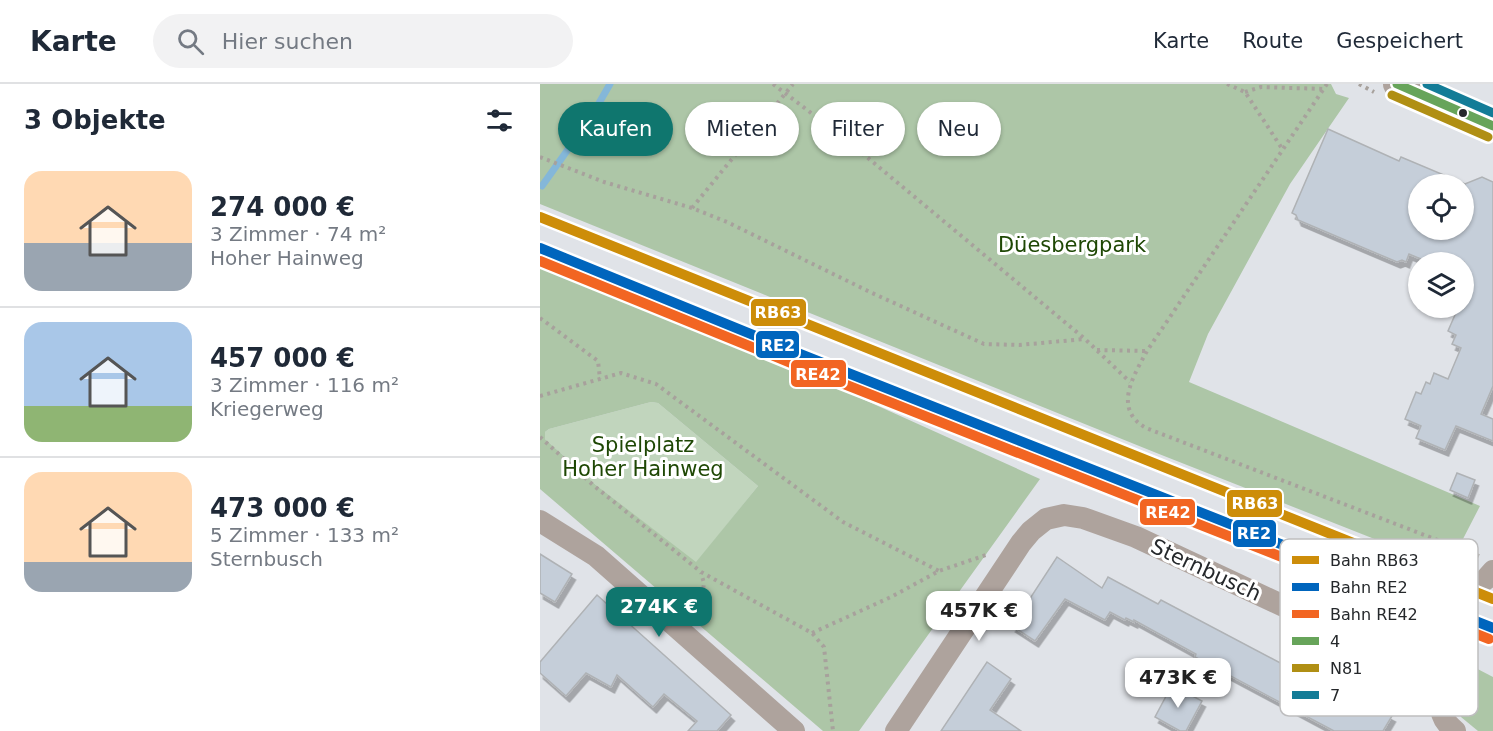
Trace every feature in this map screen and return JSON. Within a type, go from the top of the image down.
[{"type":"street","points":[[1397,84],[1493,126]]},
{"type":"street","name":"Sternbusch","points":[[1026,537],[1046,519],[1064,515],[1083,518],[1137,537],[1280,604]]},
{"type":"street","points":[[540,521],[596,556],[794,731]]},
{"type":"street","points":[[896,731],[1026,537]]},
{"type":"street","points":[[1434,722],[1446,724],[1455,731]]},
{"type":"path","points":[[773,84],[853,146],[1085,339],[1130,382]]},
{"type":"path","points":[[692,208],[793,84]]},
{"type":"path","points":[[1227,84],[1245,92],[1283,150]]},
{"type":"path","points":[[1245,92],[1261,87],[1326,86]]},
{"type":"path","points":[[1326,86],[1147,351],[1130,382],[1128,395],[1131,413],[1135,420],[1146,428],[1414,539]]},
{"type":"path","points":[[541,157],[575,172],[692,208],[738,227],[870,292],[984,344],[1019,345],[1085,339]]},
{"type":"path","points":[[540,318],[598,361],[600,379]]},
{"type":"path","points":[[1097,350],[1147,351]]},
{"type":"path","points":[[540,396],[621,373],[656,384],[843,522],[939,571]]},
{"type":"path","points":[[540,437],[593,485],[701,572],[812,633],[824,647],[833,731]]},
{"type":"path","points":[[812,633],[891,597],[939,571],[1026,537]]},
{"type":"path","points":[[1478,591],[1487,569]]},
{"type":"path","points":[[691,640],[698,627],[702,602],[704,583],[701,572]]},
{"type":"green space","name":"Düesbergpark","points":[[540,84],[1331,84],[1336,94],[1349,98],[1290,184],[1208,334],[1189,382],[1480,506],[1463,539],[1374,539],[540,204]]},
{"type":"green space","points":[[540,260],[718,334],[1040,479],[859,731],[823,731],[540,489]],"holes":[[[651,402],[658,403],[758,486],[696,562],[596,485],[545,439],[545,432],[549,429]]]},
{"type":"green space","name":"Spielplatz Hoher Hainweg","points":[[651,402],[658,403],[758,486],[696,563],[596,485],[545,439],[545,432],[549,429]]},
{"type":"green space","points":[[1478,669],[1493,677],[1493,731],[1478,731],[1461,717],[1478,716]]},
{"type":"building","points":[[1328,129],[1399,161],[1401,157],[1441,174],[1408,174],[1408,240],[1474,240],[1474,180],[1482,177],[1493,182],[1493,386],[1481,414],[1493,419],[1493,441],[1456,426],[1445,450],[1416,438],[1421,426],[1405,419],[1416,392],[1421,394],[1426,382],[1430,384],[1434,373],[1448,379],[1461,348],[1452,344],[1456,335],[1448,331],[1454,318],[1474,318],[1474,252],[1408,252],[1406,262],[1402,260],[1397,262],[1298,220],[1292,213]]},
{"type":"building","points":[[1457,473],[1475,480],[1468,498],[1450,490]]},
{"type":"building","points":[[540,554],[572,574],[555,602],[540,593]]},
{"type":"building","points":[[1057,557],[1102,588],[1108,577],[1158,604],[1161,600],[1280,663],[1280,702],[1195,657],[1196,654],[1134,620],[1134,622],[1126,618],[1125,620],[1110,612],[1105,620],[1065,599],[1035,641],[1012,626]]},
{"type":"building","points":[[597,595],[731,715],[717,731],[688,731],[697,721],[664,694],[653,707],[617,675],[611,687],[586,673],[566,696],[540,673],[540,662]]},
{"type":"building","points":[[987,662],[1011,679],[990,710],[1021,731],[941,731]]},
{"type":"building","points":[[1172,685],[1202,701],[1186,731],[1180,731],[1155,717]]},
{"type":"building","points":[[1306,716],[1392,716],[1383,731],[1334,731]]},
{"type":"waterway","points":[[542,186],[591,117],[610,84]]},
{"type":"rail line","name":"RB63","points":[[540,217],[1343,539]]},
{"type":"rail line","name":"RE2","points":[[540,248],[800,354],[1280,544]]},
{"type":"rail line","name":"RE42","points":[[540,261],[1280,556]]},
{"type":"rail line","name":"RB63","points":[[1478,593],[1493,599]]},
{"type":"rail line","name":"RE2","points":[[1478,622],[1493,628]]},
{"type":"rail line","name":"RE42","points":[[1478,635],[1489,639]]},
{"type":"transit line","name":"4","points":[[1397,84],[1493,126]]},
{"type":"transit line","name":"7","points":[[1427,84],[1493,113]]},
{"type":"transit line","name":"N81","points":[[1392,95],[1488,137]]}]
